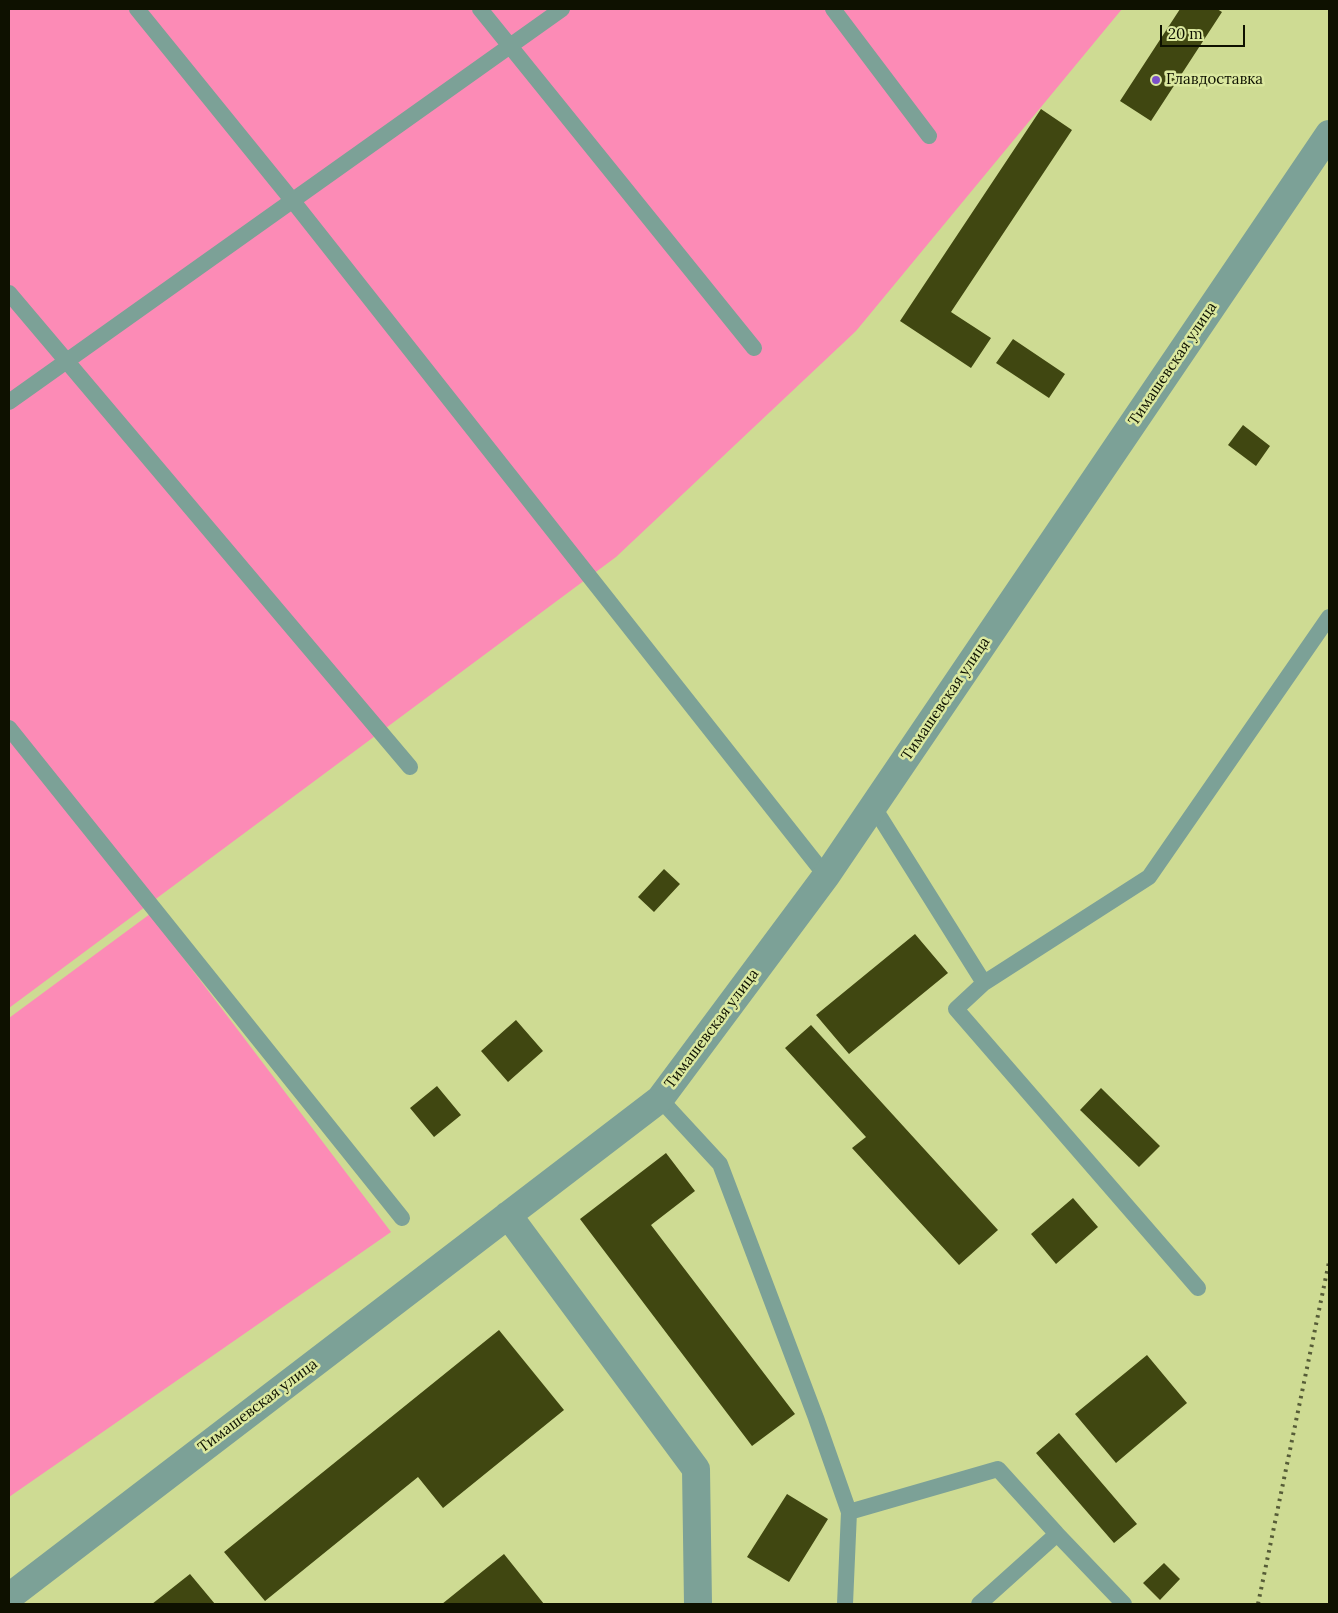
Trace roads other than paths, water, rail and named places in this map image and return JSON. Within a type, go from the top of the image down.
[{"type":"street","name":"Тимашевская улица","points":[[9,1598],[660,1099],[826,876],[1329,134]]},
{"type":"street","points":[[508,1215],[696,1469],[698,1604]]},
{"type":"lane","points":[[137,9],[292,200],[826,876]]},
{"type":"lane","points":[[480,9],[754,348]]},
{"type":"lane","points":[[9,402],[562,9]]},
{"type":"lane","points":[[833,9],[930,136]]},
{"type":"lane","points":[[9,294],[410,767]]},
{"type":"lane","points":[[1198,1288],[956,1009],[984,983],[1149,877],[1329,617]]},
{"type":"lane","points":[[9,728],[402,1218]]},
{"type":"lane","points":[[873,806],[984,983]]},
{"type":"lane","points":[[660,1099],[720,1164],[816,1418],[849,1512],[845,1604]]},
{"type":"lane","points":[[849,1512],[998,1469],[1124,1604]]},
{"type":"lane","points":[[979,1604],[1057,1534]]},
{"type":"railway","points":[[1258,1604],[1329,1262]]},
{"type":"place","name":"Главдоставка","points":[[1156,80]]}]
